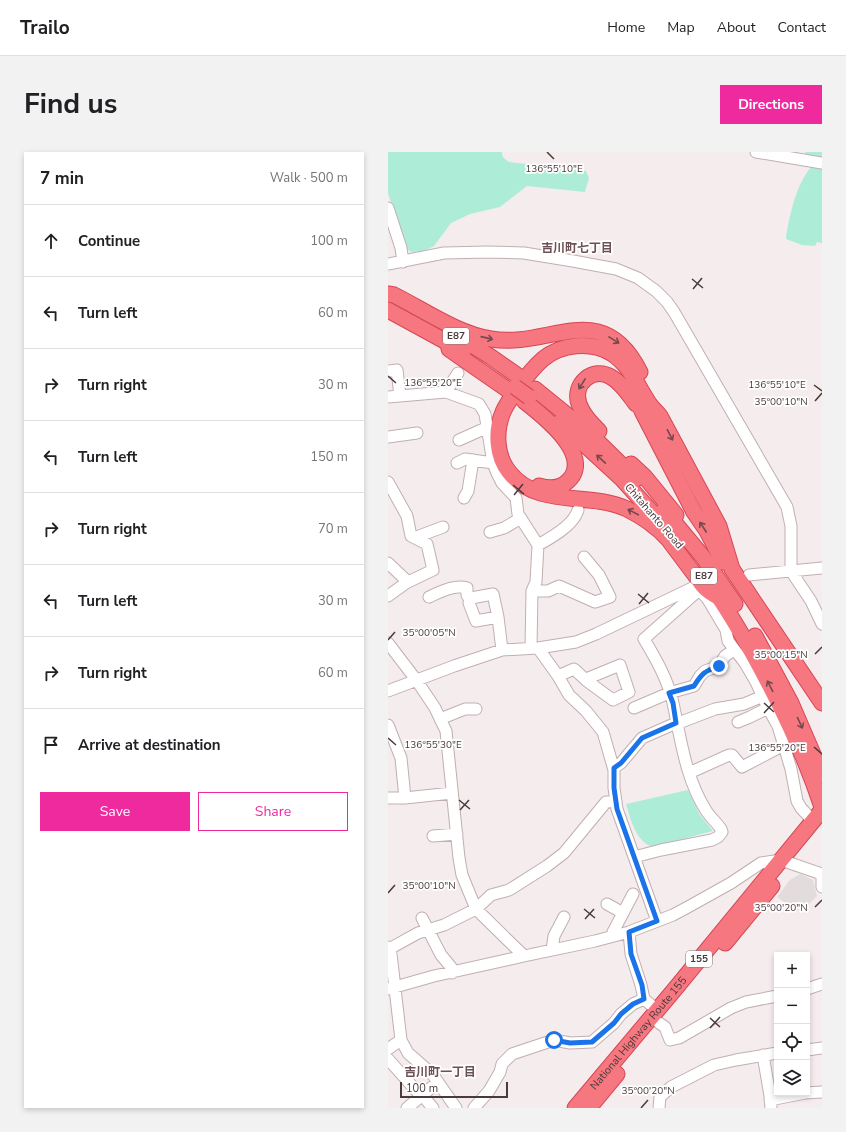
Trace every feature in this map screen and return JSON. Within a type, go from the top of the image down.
[{"type":"highway","points":[[388,294],[394,295],[470,334],[493,340],[526,339],[578,330],[602,334],[620,344],[635,362],[658,404],[660,416]]},
{"type":"highway","name":"Chitahanto Road","points":[[388,298],[439,325],[491,357],[516,386]]},
{"type":"highway","name":"Chitahanto Road","points":[[388,310],[461,350],[516,386],[577,437],[622,479],[647,505],[672,535],[719,598],[737,625],[782,710],[820,812]]},
{"type":"highway","points":[[719,598],[706,589],[666,538],[640,516],[627,509],[605,502],[552,497],[534,491],[520,483],[504,466],[499,450],[498,439],[499,427],[503,412],[526,378],[544,359],[555,352],[573,346],[584,345],[597,347],[616,357],[623,363],[631,373],[647,401],[660,416],[719,526],[732,569],[822,703]]},
{"type":"highway","points":[[529,396],[536,411],[563,437],[573,456],[574,468],[572,476],[562,485],[555,488],[532,484],[525,479],[511,464],[507,454],[504,432],[510,412],[530,382],[547,365],[560,356],[573,353],[588,353],[603,356],[615,364],[626,376],[631,385],[642,411],[694,512],[707,531],[729,574],[773,643],[822,713]]},
{"type":"highway","points":[[642,411],[624,388],[615,379],[605,374],[591,375],[586,378],[579,387],[577,395],[578,403],[586,417],[645,477],[661,496],[700,545],[713,570]]},
{"type":"highway","name":"Chitahanto Road","points":[[529,396],[558,407],[611,453],[668,514],[713,570],[770,661],[791,703],[822,775]]},
{"type":"highway","name":"National Highway Route 155","points":[[589,1108],[736,913],[786,862],[820,812]]},
{"type":"highway","name":"National Highway Route 155","points":[[575,1108],[658,1016]]},
{"type":"street","points":[[756,152],[822,162]]},
{"type":"street","points":[[388,208],[401,248],[403,262]]},
{"type":"street","points":[[388,264],[444,253],[524,253],[611,268],[638,278],[650,287],[667,302],[674,312],[734,418],[784,501],[790,520],[791,571],[819,611],[822,624]]},
{"type":"street","points":[[388,371],[397,370],[400,396]]},
{"type":"street","points":[[446,392],[458,373]]},
{"type":"street","points":[[388,397],[446,392],[479,404],[485,414],[493,463],[502,483],[516,498],[518,514],[538,545],[536,582],[532,591],[534,648],[558,676],[569,695],[586,711],[603,732],[614,768],[614,788],[623,828],[657,921]]},
{"type":"street","points":[[459,440],[488,427]]},
{"type":"street","points":[[388,437],[417,433]]},
{"type":"street","points":[[457,463],[465,459],[493,463]]},
{"type":"street","points":[[464,498],[468,490],[473,460]]},
{"type":"street","points":[[388,482],[407,516],[411,536],[427,544],[434,570],[406,583],[388,596]]},
{"type":"street","points":[[538,545],[551,538],[576,518],[578,510]]},
{"type":"street","points":[[490,532],[504,528],[521,518]]},
{"type":"street","points":[[416,538],[443,526]]},
{"type":"street","points":[[532,591],[548,591],[559,586],[595,602],[610,597],[598,575],[584,557]]},
{"type":"street","points":[[390,568],[406,583]]},
{"type":"street","points":[[748,575],[822,568]]},
{"type":"street","points":[[388,691],[502,650],[534,648],[576,642],[596,634],[696,586],[707,598],[726,630],[728,641],[745,663],[778,726],[791,769],[797,801],[801,808],[820,812]]},
{"type":"street","points":[[429,597],[450,589],[465,587],[467,588],[467,595],[470,600],[469,603],[476,621],[498,617]]},
{"type":"street","points":[[634,857],[712,840],[722,832],[707,812],[694,787],[685,763],[673,703],[659,663],[644,639],[699,590]]},
{"type":"street","points":[[470,600],[471,598],[493,594],[498,617],[502,650]]},
{"type":"street","points":[[388,643],[417,681],[446,731],[459,858],[462,875],[476,909],[482,917],[524,953],[524,956]]},
{"type":"street","points":[[634,708],[669,693],[694,686],[705,671],[719,666],[725,656],[734,650]]},
{"type":"street","points":[[558,676],[574,669],[586,679]]},
{"type":"street","points":[[614,768],[621,763],[642,738],[676,723],[716,709],[744,704],[763,696]]},
{"type":"street","points":[[738,722],[768,708]]},
{"type":"street","points":[[440,719],[465,709],[476,709]]},
{"type":"street","points":[[388,725],[401,758],[405,798]]},
{"type":"street","points":[[689,773],[728,755],[732,755],[742,767],[784,745]]},
{"type":"street","points":[[388,798],[452,794]]},
{"type":"street","points":[[456,1108],[433,1075],[408,1053],[401,1040],[391,988],[389,948],[418,933],[444,925],[476,909],[491,895],[509,890],[547,866],[564,852],[606,802],[616,801]]},
{"type":"street","points":[[434,836],[457,834]]},
{"type":"street","points":[[391,988],[629,932],[673,915],[701,901],[762,863],[786,862],[822,874]]},
{"type":"street","points":[[822,878],[822,887]]},
{"type":"street","points":[[614,936],[613,932],[633,894]]},
{"type":"street","points":[[607,904],[623,913]]},
{"type":"street","points":[[552,950],[554,936],[564,917]]},
{"type":"street","points":[[422,918],[441,955],[451,967],[452,973]]},
{"type":"street","points":[[629,932],[631,954],[642,985],[644,999],[665,1027],[670,1040],[679,1038],[731,1008],[746,1002],[774,997]]},
{"type":"street","points":[[810,988],[822,984]]},
{"type":"street","points":[[474,1108],[489,1091],[500,1072],[502,1064],[512,1054],[554,1040],[570,1043],[592,1042],[633,1004],[644,999]]},
{"type":"street","points":[[388,1049],[401,1040]]},
{"type":"street","points":[[810,1050],[822,1048]]},
{"type":"street","points":[[659,1108],[660,1097],[671,1086],[714,1065],[774,1054]]},
{"type":"street","points":[[763,1055],[770,1104],[805,1093],[822,1092]]},
{"type":"street","points":[[388,1059],[433,1108]]},
{"type":"street","points":[[406,1108],[438,1082]]},
{"type":"shaded area","points":[[388,152],[502,152],[503,157],[509,162],[586,171],[589,178],[585,192],[527,186],[500,207],[470,214],[451,223],[434,246],[422,251],[411,252],[406,248],[388,193]]},
{"type":"shaded area","points":[[811,167],[822,169],[822,243],[817,242],[815,246],[802,245],[786,239],[794,200],[801,182]]},
{"type":"shaded area","points":[[688,790],[700,815],[713,831],[652,847],[641,840],[634,829],[626,804]]},
{"type":"shaded area","points":[[800,874],[813,880],[817,896],[803,910],[796,911],[777,897],[790,880]]},
{"type":"waterway","points":[[809,152],[822,154]]},
{"type":"district","name":"吉川町七丁目","points":[[577,248]]},
{"type":"district","name":"吉川町一丁目","points":[[440,1072]]},
{"type":"route","points":[[554,1040],[570,1043],[592,1042],[633,1004],[644,999],[642,985],[631,954],[629,932],[657,921],[617,809],[614,788],[614,768],[621,763],[642,738],[676,723],[673,703],[669,693],[694,686],[705,671],[719,666]]}]
